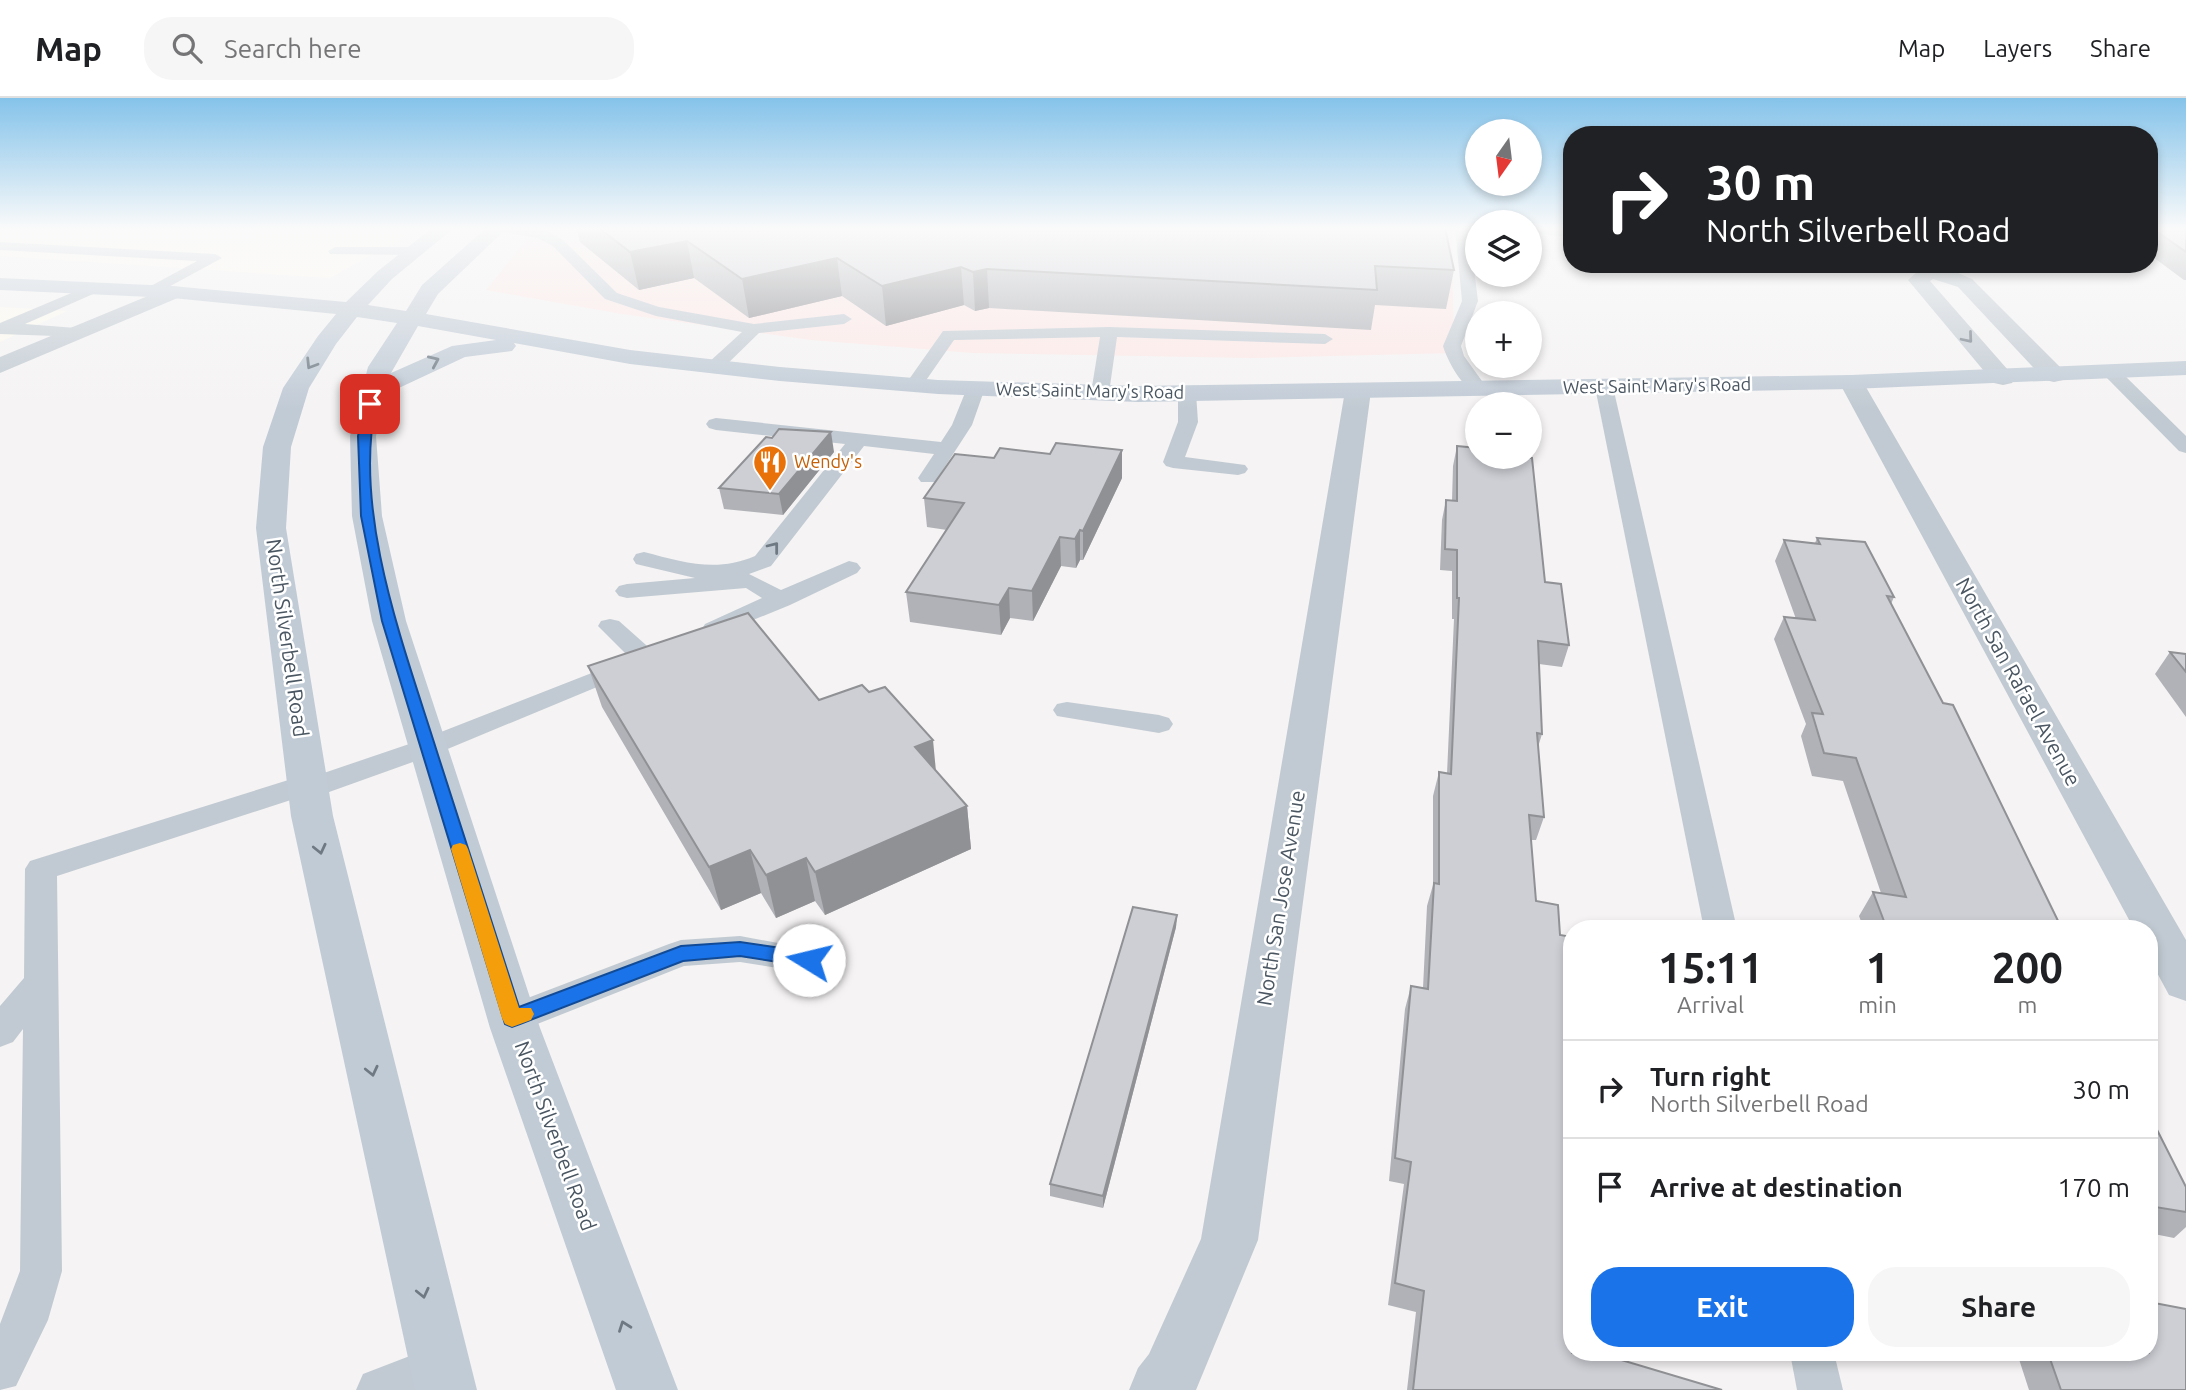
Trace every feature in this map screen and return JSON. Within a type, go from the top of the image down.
[{"type":"main road","name":"West Saint Mary's Road","points":[[100,288],[352,309],[630,357],[714,367],[914,385],[1100,393],[1850,382],[2003,378],[2186,368]]},
{"type":"main road","name":"North Silverbell Road","points":[[372,288],[326,341],[296,388],[277,447],[271,528],[312,816],[444,1378]]},
{"type":"main road","name":"North Silverbell Road","points":[[432,288],[380,367],[372,391],[363,436],[367,516],[389,621],[512,1018],[647,1390]]},
{"type":"main road","points":[[372,391],[460,351],[554,343]]},
{"type":"street","points":[[1925,288],[2003,378]]},
{"type":"street","points":[[1970,288],[2054,375]]},
{"type":"street","points":[[4,362],[76,333],[162,292]]},
{"type":"street","name":"North San Rafael Avenue","points":[[1850,382],[2151,920]]},
{"type":"street","name":"North San Jose Avenue","points":[[1160,1390],[1171,1376],[1229,1240],[1358,391]]},
{"type":"street","name":"North San Rafael Avenue","points":[[2158,932],[2186,982]]},
{"type":"lane","points":[[1,328],[94,288]]},
{"type":"lane","points":[[162,292],[168,288]]},
{"type":"lane","points":[[603,288],[611,296],[656,311],[754,329],[844,319]]},
{"type":"lane","points":[[1468,288],[1469,301],[1452,346],[1455,357],[1478,388]]},
{"type":"lane","points":[[1,328],[76,333]]},
{"type":"lane","points":[[714,367],[754,329]]},
{"type":"lane","points":[[1100,393],[1109,332]]},
{"type":"lane","points":[[914,385],[949,335],[1109,332],[1325,339]]},
{"type":"lane","points":[[2111,372],[2186,447]]},
{"type":"lane","points":[[1604,387],[1719,920]]},
{"type":"lane","points":[[928,478],[962,425],[976,388]]},
{"type":"lane","points":[[1187,393],[1188,422],[1173,462],[1238,469]]},
{"type":"lane","points":[[716,424],[946,449]]},
{"type":"lane","points":[[644,559],[680,571],[722,573],[746,570],[763,561],[859,439]]},
{"type":"lane","points":[[695,638],[849,568]]},
{"type":"lane","points":[[627,591],[750,581],[782,600]]},
{"type":"lane","points":[[610,626],[646,658]]},
{"type":"lane","points":[[0,1370],[26,1320],[41,1271],[41,869],[428,747],[670,648]]},
{"type":"lane","points":[[1067,710],[1159,724]]},
{"type":"lane","points":[[512,1018],[681,953],[740,949],[809,960]]},
{"type":"lane","points":[[0,1032],[43,979]]},
{"type":"lane","points":[[1814,1361],[1820,1390]]},
{"type":"lane","points":[[379,1390],[444,1378]]},
{"type":"shaded area","points":[[1453,288],[1454,353],[1252,358],[973,353],[811,340],[622,314],[486,290]]},
{"type":"shaded area","points":[[0,307],[67,311],[0,342]]},
{"type":"building","points":[[779,429],[831,432],[779,494],[719,488],[766,437],[772,438]]},
{"type":"building","points":[[1056,443],[1122,450],[1083,531],[1080,530],[1075,539],[1060,537],[1032,591],[1009,588],[999,605],[906,592],[964,503],[924,498],[955,454],[994,458],[1000,448],[1050,454]]},
{"type":"building","points":[[1457,446],[1465,447],[1465,469],[1533,469],[1545,582],[1561,584],[1569,645],[1538,641],[1542,734],[1537,733],[1544,817],[1529,815],[1536,901],[1558,905],[1560,935],[1563,936],[1563,1361],[1625,1361],[1722,1390],[1413,1390],[1424,1291],[1395,1283],[1411,1162],[1395,1158],[1411,986],[1428,989],[1434,883],[1439,884],[1439,772],[1451,774],[1459,598],[1457,550],[1445,549],[1446,500],[1457,501]]},
{"type":"building","points":[[1817,538],[1865,542],[1894,597],[1887,596],[1943,703],[1953,705],[2058,920],[1884,920],[1873,892],[1906,897],[1856,758],[1824,753],[1812,713],[1823,714],[1784,617],[1815,620],[1784,540],[1820,544]]},
{"type":"building","points":[[748,613],[819,700],[862,685],[869,692],[885,687],[933,740],[915,747],[967,806],[815,872],[806,858],[766,875],[750,850],[709,867],[588,666]]},
{"type":"building","points":[[2170,652],[2186,654],[2186,672]]},
{"type":"building","points":[[1133,907],[1177,915],[1103,1196],[1050,1184]]},
{"type":"building","points":[[2158,1132],[2186,1187],[2186,1212],[2158,1207]]},
{"type":"building","points":[[2158,1304],[2186,1309],[2186,1390],[2061,1390],[2051,1361],[2158,1361]]},
{"type":"slow traffic","points":[[460,849],[512,1018],[524,1014]]},
{"type":"place","name":"Wendy's","points":[[770,492]]},
{"type":"route","points":[[370,404],[363,436],[367,516],[389,621],[512,1018],[681,953],[740,949],[809,960]]}]
